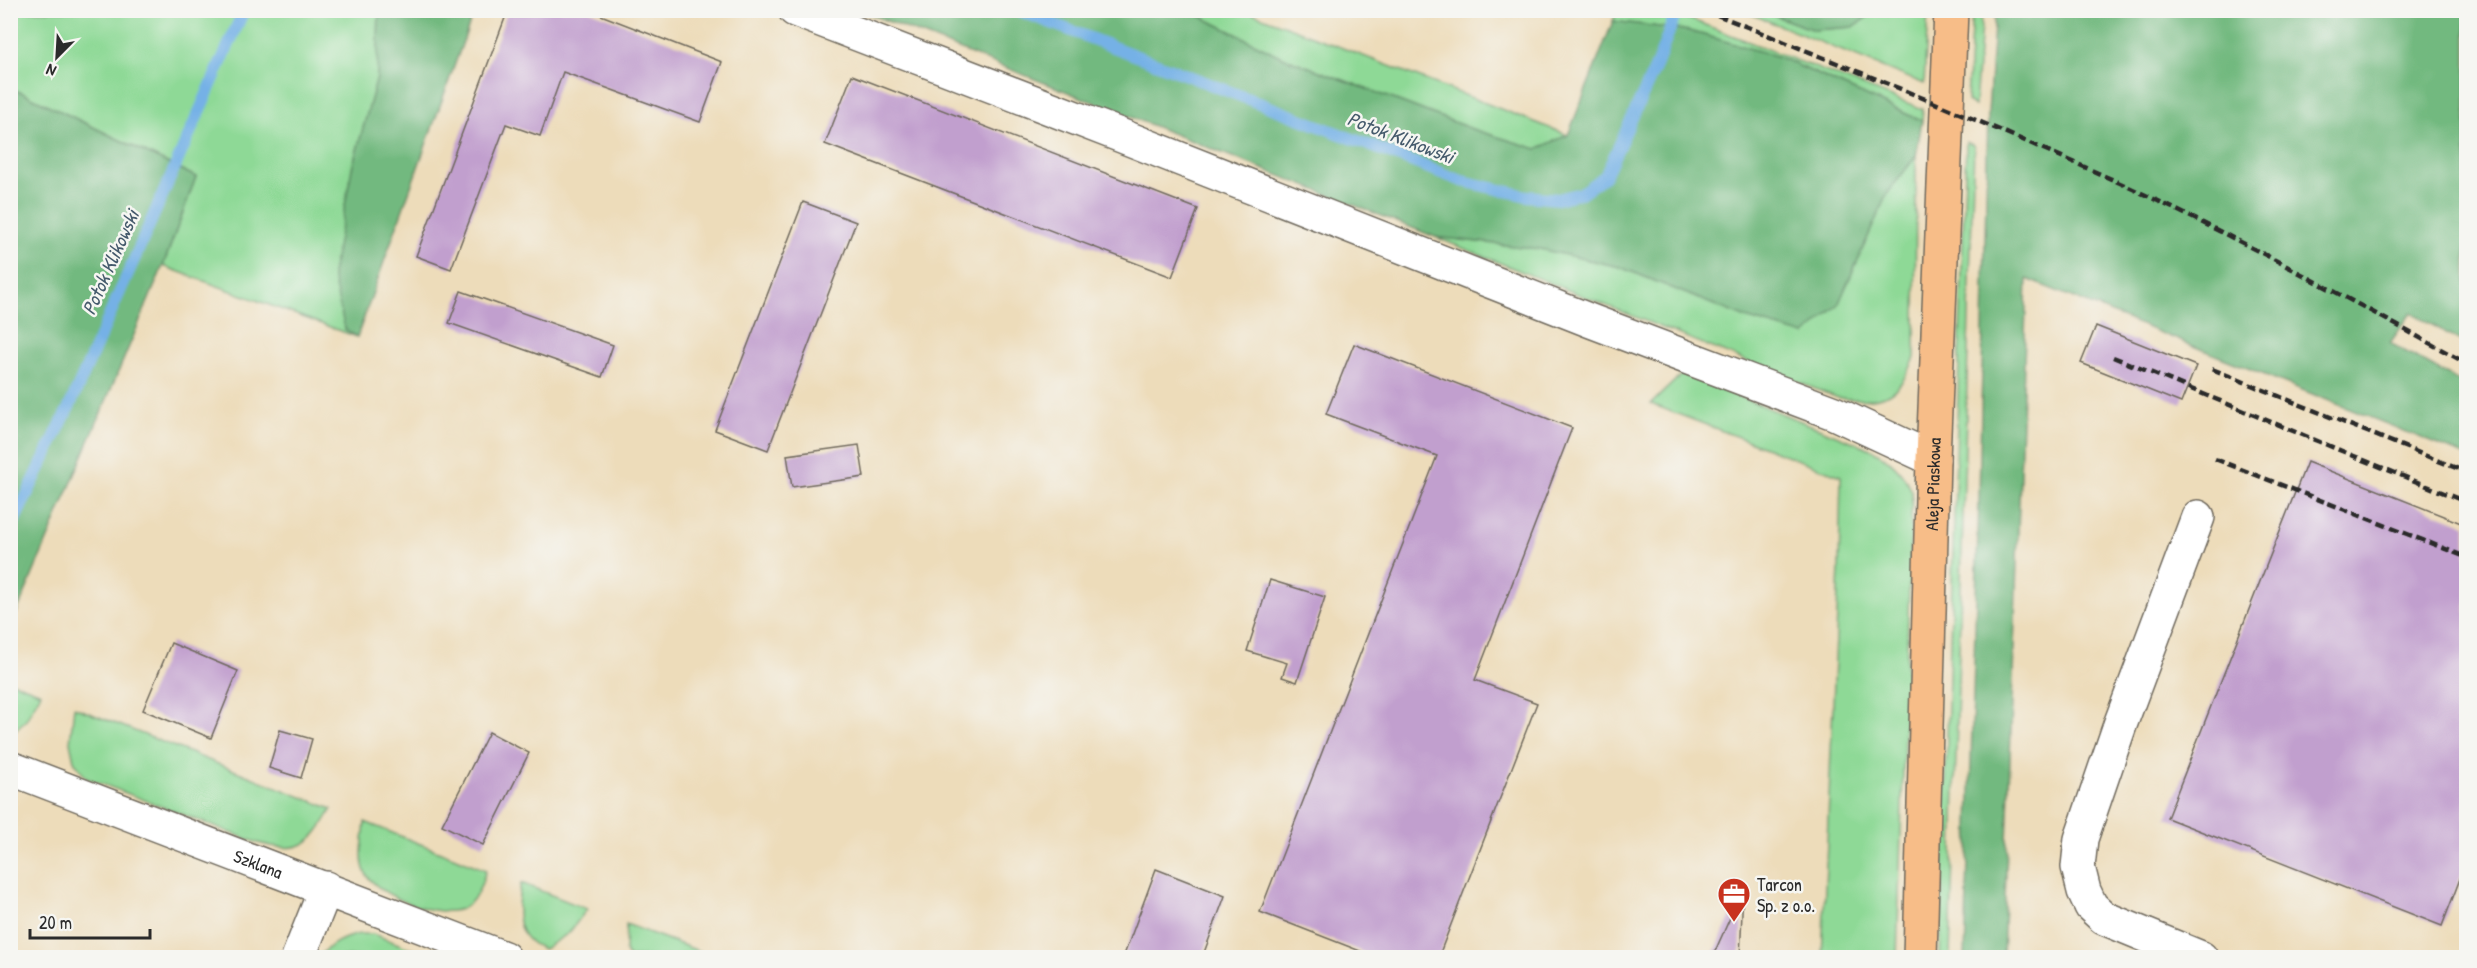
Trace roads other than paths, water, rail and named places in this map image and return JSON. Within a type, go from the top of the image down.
[{"type":"main road","name":"Aleja Piaskowa","points":[[1920,957],[1933,459],[1952,10]]},
{"type":"street","points":[[795,10],[1591,321],[1834,413],[1933,459]]},
{"type":"street","points":[[2198,517],[2120,725],[2081,839],[2078,867],[2084,891],[2091,906],[2104,918],[2201,957]]},
{"type":"street","name":"Szklana","points":[[10,768],[326,888],[490,955]]},
{"type":"street","points":[[298,957],[326,888]]},
{"type":"waterway","name":"Potok Klikowski","points":[[10,530],[70,405],[244,10]]},
{"type":"waterway","name":"Potok Klikowski","points":[[1017,10],[1462,181],[1527,196],[1558,199],[1581,193],[1605,176],[1657,64],[1677,10]]},
{"type":"railway","points":[[1705,10],[1966,116],[2120,183],[2252,248],[2466,363]]},
{"type":"railway","points":[[2113,357],[2466,502]]},
{"type":"railway","points":[[2212,369],[2466,472]]},
{"type":"railway","points":[[2215,459],[2466,557]]},
{"type":"place","name":"Tarcon Sp. z o.o.","points":[[1734,923]]}]
